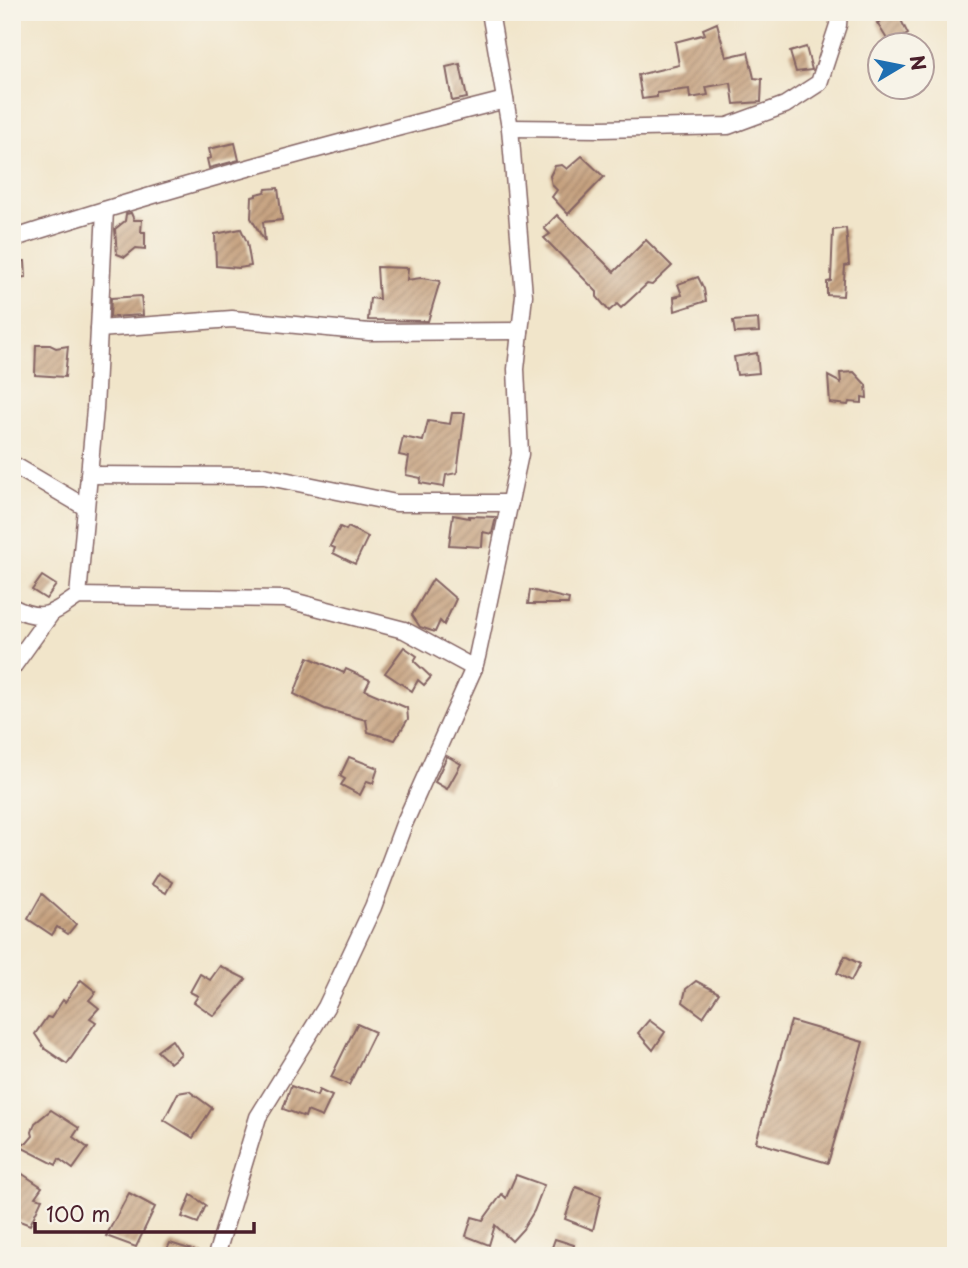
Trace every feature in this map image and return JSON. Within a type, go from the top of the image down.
[{"type":"street","points":[[216,1256],[258,1117],[326,1007],[373,907],[404,824],[474,668],[520,454],[516,369],[524,296],[510,128],[490,12]]},
{"type":"street","points":[[510,128],[690,128],[735,125],[785,105],[820,83],[838,25],[839,12]]},
{"type":"street","points":[[12,239],[388,130],[505,100]]},
{"type":"street","points":[[78,596],[89,475],[105,210]]},
{"type":"street","points":[[99,329],[232,319],[369,332],[520,331]]},
{"type":"street","points":[[12,464],[85,507]]},
{"type":"street","points":[[89,475],[264,476],[396,503],[510,503]]},
{"type":"street","points":[[12,668],[50,615],[78,596],[285,599],[404,630],[474,668]]},
{"type":"street","points":[[12,607],[28,615],[50,615]]},
{"type":"building","points":[[875,12],[897,12],[907,32],[883,32],[877,23],[879,22]]},
{"type":"building","points":[[717,23],[726,57],[748,52],[754,78],[762,79],[761,102],[734,104],[731,83],[706,87],[708,95],[690,98],[689,89],[657,93],[657,97],[642,99],[638,75],[679,65],[675,42],[705,34],[703,29]]},
{"type":"building","points":[[806,47],[812,70],[796,72],[790,52]]},
{"type":"building","points":[[460,64],[467,98],[452,101],[446,67]]},
{"type":"building","points":[[235,143],[239,160],[209,168],[209,149]]},
{"type":"building","points":[[582,156],[604,177],[568,214],[552,197],[557,190],[552,185],[550,176],[555,166],[562,165],[567,169]]},
{"type":"building","points":[[278,188],[282,220],[263,222],[265,242],[251,218],[252,197],[265,192],[266,189]]},
{"type":"building","points":[[131,213],[134,220],[142,220],[141,232],[145,232],[145,249],[136,248],[125,257],[117,254],[115,229],[125,221],[126,214]]},
{"type":"building","points":[[557,215],[614,272],[646,240],[672,266],[621,308],[617,304],[609,311],[597,297],[597,292],[544,238],[550,234],[544,228]]},
{"type":"building","points":[[846,228],[849,265],[845,266],[843,296],[827,295],[827,282],[831,281],[833,230]]},
{"type":"building","points":[[241,229],[247,242],[251,266],[216,266],[215,234]]},
{"type":"building","points":[[12,261],[25,261],[26,277],[12,278]]},
{"type":"building","points":[[377,267],[408,268],[407,280],[421,278],[440,281],[428,321],[368,320],[370,298],[379,299]]},
{"type":"building","points":[[698,277],[706,301],[675,311],[674,297],[682,295],[678,284]]},
{"type":"building","points":[[141,296],[143,315],[110,317],[111,298]]},
{"type":"building","points":[[758,319],[759,332],[735,333],[733,321]]},
{"type":"building","points":[[36,345],[56,348],[68,346],[65,377],[35,375]]},
{"type":"building","points":[[757,353],[759,373],[737,375],[734,357]]},
{"type":"building","points":[[854,372],[866,385],[867,398],[862,397],[862,403],[849,402],[848,405],[830,403],[828,376],[841,383],[840,373]]},
{"type":"building","points":[[452,413],[465,413],[457,473],[446,475],[444,487],[420,483],[421,478],[406,475],[409,457],[399,455],[403,437],[423,441],[428,421],[450,424]]},
{"type":"building","points":[[453,515],[469,518],[496,517],[492,534],[483,532],[482,547],[449,545]]},
{"type":"building","points":[[340,527],[346,530],[348,527],[368,537],[355,564],[333,553],[335,548],[330,546]]},
{"type":"building","points":[[42,576],[56,585],[46,599],[32,590]]},
{"type":"building","points":[[433,579],[456,599],[444,625],[440,621],[435,632],[420,627],[412,615]]},
{"type":"building","points":[[530,590],[569,599],[568,604],[528,604]]},
{"type":"building","points":[[404,647],[417,656],[414,661],[431,677],[424,685],[418,680],[412,691],[385,673]]},
{"type":"building","points":[[308,657],[344,673],[346,669],[370,680],[365,690],[407,708],[408,719],[395,740],[368,732],[366,720],[325,709],[294,694]]},
{"type":"building","points":[[447,756],[461,764],[447,789],[435,782]]},
{"type":"building","points":[[349,757],[378,768],[373,783],[367,781],[360,795],[341,785],[345,779],[340,776]]},
{"type":"building","points":[[158,873],[172,882],[166,893],[151,884]]},
{"type":"building","points":[[42,894],[76,924],[68,934],[57,927],[52,935],[28,919]]},
{"type":"building","points":[[845,956],[860,964],[851,981],[837,973]]},
{"type":"building","points":[[220,966],[246,979],[214,1016],[194,1002],[198,996],[190,992],[200,974],[210,980]]},
{"type":"building","points":[[81,980],[96,992],[89,1000],[99,1008],[90,1018],[96,1022],[67,1064],[45,1049],[35,1034]]},
{"type":"building","points":[[696,981],[719,993],[703,1017],[683,1002],[686,989]]},
{"type":"building","points":[[649,1020],[665,1032],[653,1050],[638,1033]]},
{"type":"building","points":[[791,1021],[863,1042],[828,1163],[756,1142]]},
{"type":"building","points":[[357,1024],[375,1032],[349,1085],[331,1077]]},
{"type":"building","points":[[172,1040],[181,1054],[170,1063],[157,1051]]},
{"type":"building","points":[[291,1086],[317,1096],[319,1090],[332,1096],[322,1117],[307,1111],[305,1117],[283,1109]]},
{"type":"building","points":[[189,1091],[212,1108],[193,1138],[164,1120],[178,1093]]},
{"type":"building","points":[[51,1110],[79,1128],[73,1137],[88,1148],[73,1169],[59,1159],[56,1165],[13,1143],[27,1143],[33,1136],[35,1123]]},
{"type":"building","points":[[12,1167],[42,1187],[35,1197],[42,1199],[30,1225],[12,1218]]},
{"type":"building","points":[[516,1175],[544,1185],[534,1211],[523,1229],[512,1241],[495,1225],[489,1245],[466,1236],[472,1217],[483,1220],[502,1194],[506,1198]]},
{"type":"building","points":[[576,1187],[601,1196],[593,1230],[565,1219]]},
{"type":"building","points":[[129,1193],[155,1207],[136,1247],[106,1236]]},
{"type":"building","points":[[191,1195],[206,1205],[198,1223],[182,1217]]},
{"type":"building","points":[[555,1239],[574,1245],[572,1256],[549,1256]]},
{"type":"building","points":[[170,1243],[202,1253],[202,1256],[164,1256]]}]
